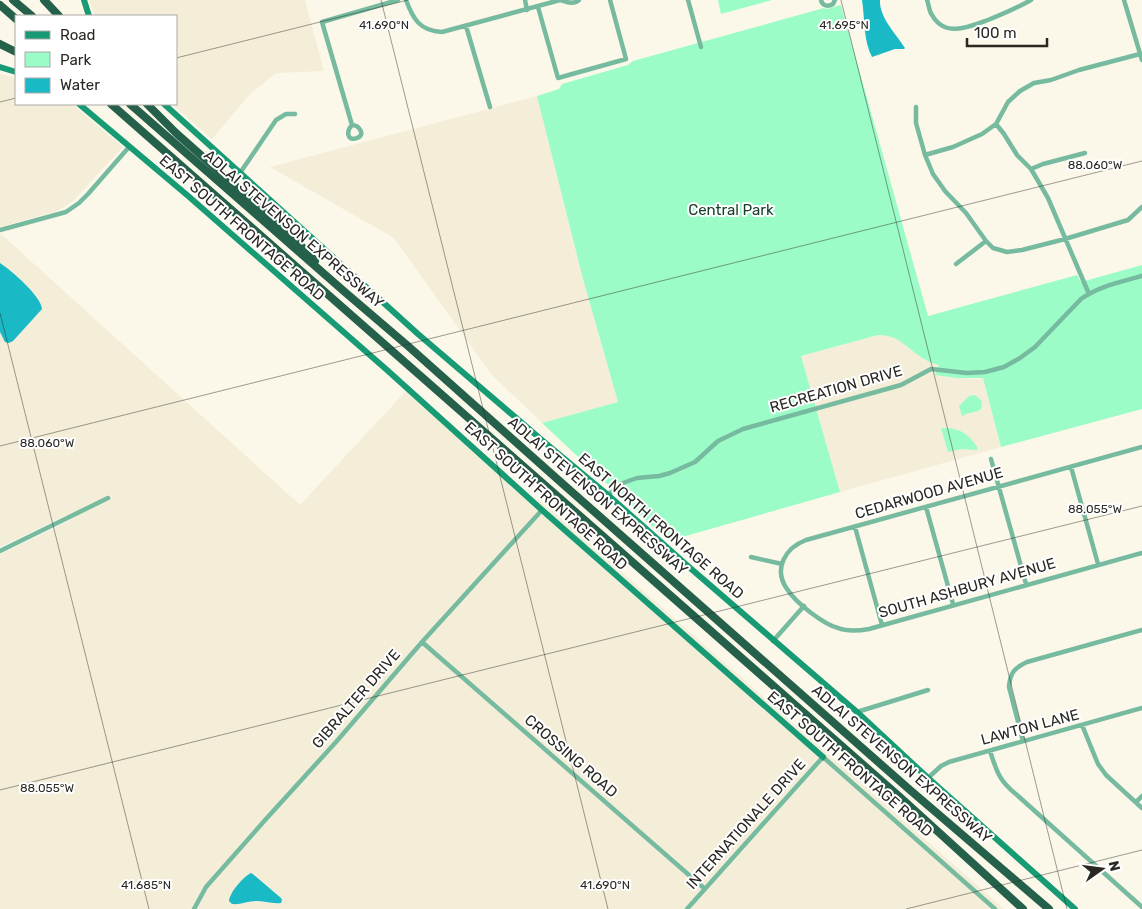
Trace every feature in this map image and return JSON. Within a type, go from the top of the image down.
[{"type":"highway","points":[[14,0],[31,15]]},
{"type":"highway","points":[[44,0],[58,15]]},
{"type":"highway","points":[[0,5],[15,18]]},
{"type":"highway","points":[[0,44],[15,52]]},
{"type":"highway","points":[[104,105],[128,119]]},
{"type":"highway","name":"ADLAI STEVENSON EXPRESSWAY","points":[[112,105],[856,759],[1023,909]]},
{"type":"highway","name":"ADLAI STEVENSON EXPRESSWAY","points":[[131,105],[416,353],[902,784],[1049,909]]},
{"type":"highway","points":[[148,105],[176,133],[293,237],[346,293]]},
{"type":"street","points":[[84,0],[89,15]]},
{"type":"street","points":[[352,125],[322,22],[398,0]]},
{"type":"street","points":[[406,0],[411,14],[416,21],[429,30],[442,32],[560,0],[573,3],[579,0]]},
{"type":"street","points":[[525,0],[527,10]]},
{"type":"street","points":[[538,7],[558,78],[626,59],[610,0]]},
{"type":"street","points":[[688,0],[701,47]]},
{"type":"street","points":[[821,0],[827,6],[833,4],[835,0]]},
{"type":"street","points":[[927,0],[931,14],[941,26],[957,30],[969,28],[1017,8],[1031,0]]},
{"type":"street","points":[[1124,0],[1142,60]]},
{"type":"street","points":[[466,26],[490,107]]},
{"type":"street","points":[[925,155],[953,147],[982,134],[996,124],[1008,102],[1020,91],[1034,83],[1051,80],[1079,70],[1140,54]]},
{"type":"street","points":[[0,67],[15,72]]},
{"type":"street","name":"EAST SOUTH FRONTAGE ROAD","points":[[80,105],[187,194],[995,909]]},
{"type":"street","name":"EAST NORTH FRONTAGE ROAD","points":[[165,105],[418,334],[543,442],[608,495],[773,641],[857,712],[1075,909]]},
{"type":"street","points":[[916,107],[916,123],[925,155],[933,174],[944,191],[966,213],[993,248],[1007,252],[1065,239],[1128,220],[1142,207]]},
{"type":"street","points":[[240,173],[276,120],[286,114],[296,114]]},
{"type":"street","points":[[996,124],[1017,154],[1031,169],[1048,198],[1089,294]]},
{"type":"street","points":[[0,230],[66,212],[88,194],[129,147]]},
{"type":"street","points":[[1031,169],[1085,153]]},
{"type":"street","points":[[956,264],[986,241]]},
{"type":"street","name":"RECREATION DRIVE","points":[[608,495],[620,484],[637,478],[670,473],[695,462],[718,442],[743,429],[901,385],[931,369],[966,373],[1004,368],[1035,348],[1081,299],[1110,285],[1142,276]]},
{"type":"street","name":"CEDARWOOD AVENUE","points":[[782,564],[787,552],[798,543],[1142,448]]},
{"type":"street","points":[[991,460],[1026,584]]},
{"type":"street","points":[[1071,467],[1098,564]]},
{"type":"street","points":[[0,551],[108,498]]},
{"type":"street","points":[[926,507],[954,604]]},
{"type":"street","name":"GIBRALTER DRIVE","points":[[194,909],[206,887],[422,642],[542,510]]},
{"type":"street","points":[[855,527],[882,625]]},
{"type":"street","name":"SOUTH ASHBURY AVENUE","points":[[804,606],[824,623],[839,629],[858,631],[1142,552]]},
{"type":"street","points":[[751,557],[782,564],[783,581],[786,588],[804,606],[773,641]]},
{"type":"street","points":[[1023,741],[1009,687],[1012,673],[1017,668],[1027,662],[1142,630]]},
{"type":"street","name":"CROSSING ROAD","points":[[422,642],[705,889]]},
{"type":"street","points":[[857,712],[928,690]]},
{"type":"street","name":"LAWTON LANE","points":[[928,778],[949,762],[1142,708]]},
{"type":"street","points":[[1082,725],[1098,764],[1106,775],[1142,808]]},
{"type":"street","points":[[990,751],[998,774],[1006,786],[1142,906]]},
{"type":"street","name":"INTERNATIONALE DRIVE","points":[[687,909],[823,757]]},
{"type":"street","points":[[1136,802],[1142,796]]},
{"type":"shaded area","points":[[89,0],[305,0],[324,71],[276,73],[250,94],[212,139],[173,105],[178,105],[178,15],[95,15]]},
{"type":"shaded area","points":[[0,74],[15,78],[15,105],[73,105],[123,147],[73,201],[57,211],[0,227]]},
{"type":"shaded area","points":[[537,96],[583,279],[618,402],[542,423],[491,374],[394,238],[270,167]]},
{"type":"shaded area","points":[[1,234],[300,505],[406,391],[533,506],[540,500],[1004,909],[0,909],[0,554],[71,520],[67,515],[0,547]]},
{"type":"shaded area","points":[[878,335],[888,335],[897,338],[926,361],[939,365],[936,375],[957,378],[983,378],[1001,447],[840,492],[801,356]]},
{"type":"green space","points":[[718,0],[772,0],[721,14]]},
{"type":"green space","name":"Central Park","points":[[841,5],[928,316],[1077,275],[1081,282],[1142,265],[1142,409],[1001,447],[983,378],[957,378],[935,375],[939,365],[927,361],[892,337],[878,335],[801,356],[840,492],[668,541],[542,423],[618,402],[583,279],[537,96],[559,89],[562,84],[628,65],[633,61],[824,8],[827,9]]},
{"type":"green space","points":[[975,395],[982,401],[981,409],[962,416],[959,406],[969,396]]},
{"type":"green space","points":[[941,428],[958,430],[967,435],[978,448],[977,450],[961,449],[948,452]]},
{"type":"water","points":[[862,0],[880,0],[882,13],[904,49],[895,49],[872,57],[866,37]]},
{"type":"water","points":[[0,263],[37,297],[42,309],[9,343],[5,342],[0,332]]},
{"type":"water","points":[[251,873],[281,898],[281,903],[256,901],[232,904],[229,901],[234,889]]}]
